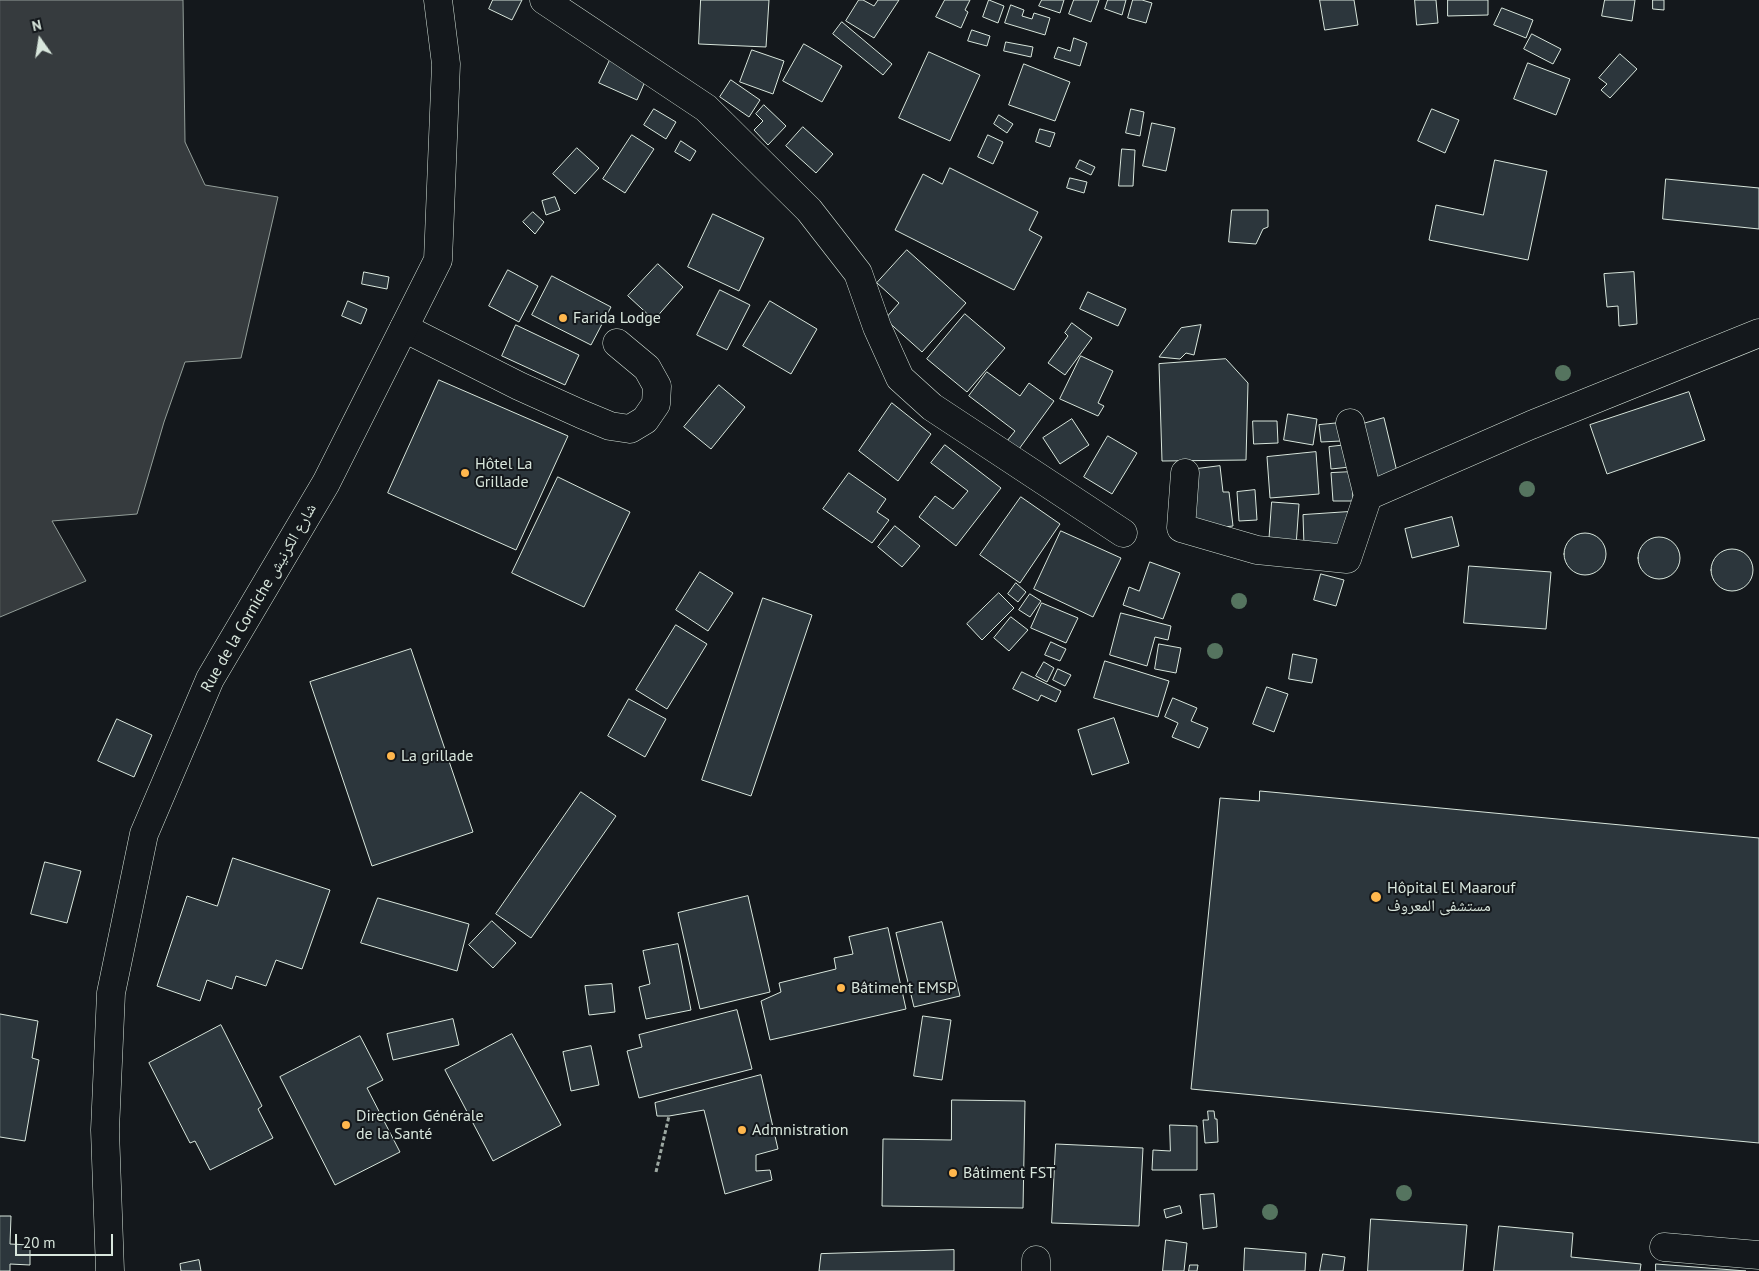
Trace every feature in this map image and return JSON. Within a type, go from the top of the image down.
[{"type":"street","name":"Rue de la Corniche شارع الكرنيش","points":[[110,1271],[105,1130],[111,993],[144,834],[210,679],[326,483],[438,260],[446,64],[438,0]]},
{"type":"street","points":[[544,0],[706,108],[809,210],[858,273],[877,327],[900,378],[932,407],[1122,533]]},
{"type":"street","points":[[404,328],[518,386],[610,426],[630,429],[645,420],[656,404],[657,386],[646,368],[617,343]]},
{"type":"street","points":[[1368,496],[1530,425],[1759,333]]},
{"type":"street","points":[[1184,473],[1181,528],[1257,550],[1348,559],[1368,496],[1350,423]]},
{"type":"street","points":[[1664,1247],[1759,1255]]},
{"type":"path","points":[[656,1172],[669,1116]]},
{"type":"shaded area","points":[[0,0],[183,0],[185,142],[205,185],[278,197],[241,358],[185,362],[164,422],[137,514],[52,521],[86,581],[0,617]]},
{"type":"building","points":[[493,0],[522,0],[512,20],[489,9]]},
{"type":"building","points":[[701,0],[769,0],[766,47],[699,44]]},
{"type":"building","points":[[859,0],[874,6],[878,0],[899,0],[874,38],[846,21]]},
{"type":"building","points":[[945,0],[970,0],[965,10],[968,12],[961,28],[936,17]]},
{"type":"building","points":[[989,0],[1004,6],[998,23],[983,17]]},
{"type":"building","points":[[1042,0],[1064,0],[1060,13],[1039,6]]},
{"type":"building","points":[[1074,0],[1099,0],[1091,22],[1069,14]]},
{"type":"building","points":[[1108,0],[1126,0],[1122,15],[1105,9]]},
{"type":"building","points":[[1133,0],[1152,3],[1146,23],[1128,18]]},
{"type":"building","points":[[1320,0],[1354,0],[1358,25],[1325,30]]},
{"type":"building","points":[[1415,0],[1436,0],[1438,23],[1417,25]]},
{"type":"building","points":[[1448,0],[1488,0],[1488,15],[1448,16]]},
{"type":"building","points":[[1605,0],[1635,0],[1632,21],[1602,16]]},
{"type":"building","points":[[1653,0],[1664,0],[1664,10],[1653,9]]},
{"type":"building","points":[[1011,5],[1024,10],[1022,16],[1032,19],[1034,13],[1050,18],[1045,35],[1005,23]]},
{"type":"building","points":[[1502,8],[1533,20],[1526,38],[1494,25]]},
{"type":"building","points":[[842,22],[892,64],[883,75],[833,34]]},
{"type":"building","points":[[972,30],[990,36],[987,46],[968,41]]},
{"type":"building","points":[[1532,34],[1561,49],[1553,64],[1524,49]]},
{"type":"building","points":[[1074,38],[1087,43],[1080,66],[1054,58],[1058,47],[1070,51]]},
{"type":"building","points":[[1006,42],[1033,47],[1031,57],[1004,51]]},
{"type":"building","points":[[804,44],[842,66],[822,102],[783,81]]},
{"type":"building","points":[[752,50],[784,61],[773,94],[740,82]]},
{"type":"building","points":[[929,52],[980,75],[950,141],[899,118]]},
{"type":"building","points":[[1620,54],[1637,69],[1610,98],[1601,90],[1607,84],[1599,78]]},
{"type":"building","points":[[610,60],[647,77],[637,100],[599,83]]},
{"type":"building","points":[[1528,63],[1570,79],[1556,115],[1514,99]]},
{"type":"building","points":[[1024,64],[1070,82],[1055,121],[1009,105]]},
{"type":"building","points":[[731,80],[760,100],[749,117],[720,97]]},
{"type":"building","points":[[764,105],[786,126],[768,145],[754,130],[763,121],[756,114]]},
{"type":"building","points":[[654,109],[676,122],[666,139],[644,125]]},
{"type":"building","points":[[1131,109],[1144,112],[1140,136],[1126,133]]},
{"type":"building","points":[[1432,109],[1459,120],[1445,153],[1418,141]]},
{"type":"building","points":[[999,115],[1013,124],[1007,133],[994,124]]},
{"type":"building","points":[[1152,123],[1175,128],[1166,171],[1143,166]]},
{"type":"building","points":[[803,127],[833,154],[816,173],[786,146]]},
{"type":"building","points":[[1040,129],[1055,133],[1050,147],[1036,142]]},
{"type":"building","points":[[632,135],[654,149],[625,193],[603,179]]},
{"type":"building","points":[[988,135],[1003,142],[993,164],[978,157]]},
{"type":"building","points":[[681,141],[696,151],[690,161],[675,152]]},
{"type":"building","points":[[577,148],[599,168],[575,194],[553,174]]},
{"type":"building","points":[[1122,149],[1135,150],[1133,186],[1119,186]]},
{"type":"building","points":[[1080,160],[1095,167],[1091,175],[1076,168]]},
{"type":"building","points":[[1495,160],[1547,171],[1528,260],[1429,240],[1436,205],[1483,215]]},
{"type":"building","points":[[950,168],[1038,212],[1029,230],[1042,237],[1014,290],[895,230],[923,174],[942,184]]},
{"type":"building","points":[[1070,178],[1087,182],[1084,193],[1067,188]]},
{"type":"building","points":[[1666,179],[1759,188],[1759,229],[1663,219]]},
{"type":"building","points":[[555,197],[560,210],[546,215],[542,201]]},
{"type":"building","points":[[1232,210],[1268,210],[1268,227],[1263,229],[1256,244],[1229,242]]},
{"type":"building","points":[[533,212],[544,222],[535,234],[523,222]]},
{"type":"building","points":[[713,214],[764,238],[739,291],[688,267]]},
{"type":"building","points":[[907,250],[966,303],[922,352],[885,319],[899,303],[877,283]]},
{"type":"building","points":[[658,264],[683,287],[654,320],[628,296]]},
{"type":"building","points":[[508,270],[538,286],[519,322],[489,306]]},
{"type":"building","points":[[364,272],[389,277],[387,289],[362,284]]},
{"type":"building","points":[[1634,272],[1637,324],[1619,326],[1618,306],[1607,307],[1604,274]]},
{"type":"building","points":[[552,276],[611,307],[591,345],[532,315]]},
{"type":"building","points":[[720,290],[750,305],[727,350],[697,335]]},
{"type":"building","points":[[1088,292],[1126,309],[1118,326],[1080,309]]},
{"type":"building","points":[[348,301],[367,309],[361,324],[342,316]]},
{"type":"building","points":[[770,301],[817,329],[791,374],[743,346]]},
{"type":"building","points":[[965,314],[1005,348],[967,392],[927,359]]},
{"type":"building","points":[[1072,323],[1092,338],[1065,375],[1048,363],[1068,336],[1065,333]]},
{"type":"building","points":[[516,325],[579,355],[565,385],[502,356]]},
{"type":"building","points":[[1201,325],[1194,355],[1186,353],[1180,359],[1159,357],[1181,328]]},
{"type":"building","points":[[1081,356],[1113,371],[1098,403],[1104,406],[1098,416],[1060,399]]},
{"type":"building","points":[[1226,359],[1248,383],[1246,460],[1162,461],[1159,364]]},
{"type":"building","points":[[987,372],[1020,396],[1029,383],[1054,401],[1019,449],[1007,441],[1015,431],[969,396]]},
{"type":"building","points":[[439,380],[568,436],[516,550],[388,493]]},
{"type":"building","points":[[719,385],[745,407],[711,449],[684,427]]},
{"type":"building","points":[[1689,392],[1705,440],[1607,474],[1590,425]]},
{"type":"building","points":[[892,403],[931,434],[898,481],[859,451]]},
{"type":"building","points":[[1288,414],[1317,419],[1313,445],[1284,440]]},
{"type":"building","points":[[1384,418],[1398,476],[1374,483],[1359,425]]},
{"type":"building","points":[[1072,419],[1089,445],[1060,464],[1043,438]]},
{"type":"building","points":[[1253,421],[1277,421],[1278,443],[1254,444]]},
{"type":"building","points":[[1340,423],[1341,441],[1321,442],[1319,425]]},
{"type":"building","points":[[1108,436],[1137,453],[1112,494],[1084,477]]},
{"type":"building","points":[[945,445],[1001,488],[956,546],[919,517],[935,496],[953,509],[968,491],[931,463]]},
{"type":"building","points":[[1347,445],[1350,467],[1331,469],[1329,447]]},
{"type":"building","points":[[1316,452],[1319,494],[1270,498],[1267,457]]},
{"type":"building","points":[[1220,466],[1223,492],[1229,492],[1233,526],[1196,530],[1189,470]]},
{"type":"building","points":[[1352,472],[1353,501],[1333,501],[1331,473]]},
{"type":"building","points":[[849,473],[886,499],[877,512],[889,520],[872,543],[823,509]]},
{"type":"building","points":[[558,477],[630,512],[584,607],[512,573]]},
{"type":"building","points":[[1255,490],[1257,520],[1239,521],[1237,492]]},
{"type":"building","points":[[1021,497],[1060,524],[1020,583],[980,555]]},
{"type":"building","points":[[1272,502],[1299,504],[1296,546],[1269,544]]},
{"type":"building","points":[[1348,512],[1349,544],[1304,546],[1303,515]]},
{"type":"building","points":[[1452,517],[1459,546],[1412,558],[1405,529]]},
{"type":"building","points":[[895,526],[920,546],[902,567],[878,547]]},
{"type":"building","points":[[1061,531],[1121,558],[1093,617],[1034,589]]},
{"type":"building","points":[[1589,533],[1597,536],[1603,542],[1606,554],[1603,566],[1597,572],[1581,575],[1573,572],[1567,566],[1564,550],[1567,542],[1573,536]]},
{"type":"building","points":[[1663,537],[1671,540],[1677,546],[1680,558],[1677,570],[1671,576],[1655,579],[1647,576],[1641,570],[1638,554],[1641,546],[1647,540]]},
{"type":"building","points":[[1736,549],[1744,552],[1750,558],[1753,570],[1750,582],[1744,588],[1728,591],[1720,588],[1714,582],[1711,566],[1714,558],[1720,552]]},
{"type":"building","points":[[1150,562],[1180,573],[1163,619],[1123,605],[1129,587],[1139,591]]},
{"type":"building","points":[[1469,566],[1551,572],[1546,629],[1464,623]]},
{"type":"building","points":[[700,572],[733,593],[708,631],[676,610]]},
{"type":"building","points":[[1321,574],[1344,580],[1336,606],[1314,600]]},
{"type":"building","points":[[1016,583],[1026,592],[1018,602],[1008,594]]},
{"type":"building","points":[[999,593],[1014,608],[982,640],[967,624]]},
{"type":"building","points":[[1030,594],[1041,601],[1030,617],[1019,610]]},
{"type":"building","points":[[763,598],[812,615],[751,796],[702,780]]},
{"type":"building","points":[[1042,603],[1078,618],[1066,643],[1031,628]]},
{"type":"building","points":[[1121,613],[1171,626],[1168,640],[1155,637],[1147,666],[1110,655]]},
{"type":"building","points":[[1011,617],[1028,630],[1009,651],[994,638]]},
{"type":"building","points":[[676,625],[707,644],[667,709],[636,690]]},
{"type":"building","points":[[1051,642],[1066,649],[1060,661],[1045,655]]},
{"type":"building","points":[[1159,644],[1181,648],[1176,673],[1155,669]]},
{"type":"building","points":[[411,649],[473,832],[372,866],[310,682]]},
{"type":"building","points":[[1293,654],[1317,659],[1312,683],[1289,679]]},
{"type":"building","points":[[1105,661],[1169,681],[1158,717],[1094,698]]},
{"type":"building","points":[[1044,662],[1054,668],[1047,682],[1036,676]]},
{"type":"building","points":[[1058,669],[1071,675],[1065,686],[1053,680]]},
{"type":"building","points":[[1022,672],[1061,691],[1056,702],[1041,695],[1038,701],[1013,689]]},
{"type":"building","points":[[1267,687],[1288,694],[1274,732],[1253,724]]},
{"type":"building","points":[[1173,698],[1197,708],[1191,721],[1208,728],[1199,748],[1172,737],[1178,723],[1165,717]]},
{"type":"building","points":[[629,699],[666,719],[645,757],[608,736]]},
{"type":"building","points":[[1114,718],[1129,763],[1092,775],[1078,730]]},
{"type":"building","points":[[117,719],[152,735],[134,777],[98,761]]},
{"type":"building","points":[[1260,791],[1759,838],[1759,1143],[1191,1089],[1220,798],[1259,801]]},
{"type":"building","points":[[581,792],[616,816],[531,938],[496,914]]},
{"type":"building","points":[[233,858],[330,890],[302,969],[276,960],[266,986],[236,976],[232,989],[207,980],[200,1001],[157,986],[187,896],[217,906]]},
{"type":"building","points":[[45,862],[81,871],[67,923],[31,914]]},
{"type":"building","points":[[748,896],[770,992],[700,1009],[678,913]]},
{"type":"building","points":[[378,898],[469,924],[457,971],[361,943]]},
{"type":"building","points":[[492,921],[516,943],[493,968],[469,945]]},
{"type":"building","points":[[942,922],[960,996],[914,1007],[896,933]]},
{"type":"building","name":"Bâtiment EMSP","points":[[888,928],[906,1009],[770,1040],[761,1001],[781,992],[779,983],[836,969],[834,958],[853,954],[849,937]]},
{"type":"building","points":[[678,944],[691,1010],[646,1019],[639,987],[650,984],[643,951]]},
{"type":"building","points":[[612,984],[615,1012],[589,1015],[585,986]]},
{"type":"building","points":[[737,1010],[752,1069],[639,1098],[627,1051],[642,1047],[639,1035]]},
{"type":"building","points":[[0,1014],[38,1021],[32,1058],[39,1060],[25,1141],[0,1137]]},
{"type":"building","points":[[923,1016],[951,1020],[942,1080],[914,1076]]},
{"type":"building","points":[[453,1019],[459,1045],[393,1060],[387,1034]]},
{"type":"building","points":[[221,1025],[262,1106],[258,1109],[273,1138],[210,1170],[195,1141],[190,1143],[149,1063]]},
{"type":"building","points":[[512,1034],[561,1125],[493,1161],[445,1070]]},
{"type":"building","points":[[360,1036],[383,1080],[367,1088],[400,1152],[335,1185],[280,1077]]},
{"type":"building","points":[[591,1046],[599,1085],[571,1091],[563,1052]]},
{"type":"building","name":"Admnistration","points":[[761,1075],[778,1149],[756,1155],[756,1171],[770,1170],[772,1180],[725,1194],[704,1110],[669,1116],[657,1116],[655,1103]]},
{"type":"building","name":"Bâtiment FST","points":[[952,1100],[1025,1101],[1023,1208],[882,1206],[883,1139],[951,1140]]},
{"type":"building","points":[[1208,1111],[1214,1111],[1215,1119],[1217,1119],[1218,1142],[1205,1143],[1203,1120],[1208,1120]]},
{"type":"building","points":[[1170,1125],[1197,1126],[1197,1170],[1152,1170],[1153,1150],[1170,1151]]},
{"type":"building","points":[[1056,1144],[1143,1148],[1139,1226],[1052,1223]]},
{"type":"building","points":[[1214,1194],[1217,1227],[1203,1229],[1200,1195]]},
{"type":"building","points":[[1180,1206],[1182,1213],[1166,1218],[1164,1210]]},
{"type":"building","points":[[0,1216],[11,1216],[10,1244],[30,1245],[30,1265],[10,1264],[10,1271],[0,1271]]},
{"type":"building","points":[[1371,1219],[1467,1225],[1463,1271],[1368,1271]]},
{"type":"building","points":[[1499,1226],[1573,1233],[1571,1257],[1641,1264],[1640,1271],[1494,1271]]},
{"type":"building","points":[[1166,1240],[1187,1243],[1184,1271],[1163,1271]]},
{"type":"building","points":[[1245,1248],[1306,1253],[1305,1271],[1244,1271]]},
{"type":"building","points":[[954,1250],[954,1271],[819,1271],[821,1254]]},
{"type":"building","points":[[1323,1254],[1345,1257],[1343,1271],[1320,1271]]},
{"type":"building","points":[[199,1260],[201,1271],[181,1271],[180,1264]]},
{"type":"building","points":[[1656,1264],[1746,1271],[1656,1271]]},
{"type":"building","points":[[1190,1265],[1198,1265],[1197,1271],[1189,1271]]},
{"type":"place","name":"Farida Lodge","points":[[563,318]]},
{"type":"place","name":"Hôtel La Grillade","points":[[465,473]]},
{"type":"place","name":"La grillade","points":[[391,756]]},
{"type":"place","name":"Hôpital El Maarouf مستشفى المعروف","points":[[1376,897]]},
{"type":"place","name":"Bâtiment EMSP","points":[[841,988]]},
{"type":"place","name":"Direction Générale de la Santé","points":[[346,1125]]},
{"type":"place","name":"Admnistration","points":[[742,1130]]},
{"type":"place","name":"Bâtiment FST","points":[[953,1173]]}]
